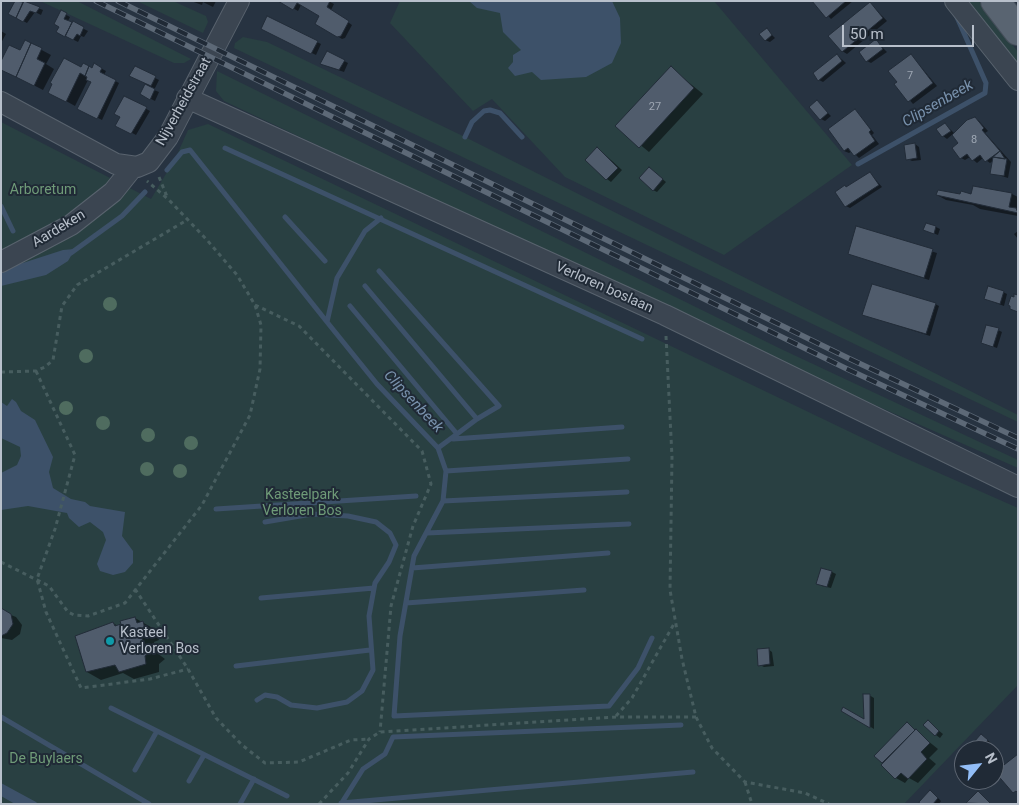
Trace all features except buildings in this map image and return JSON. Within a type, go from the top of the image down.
[{"type":"main road","points":[[995,1],[1018,31]]},
{"type":"street","name":"Nijverheidstraat","points":[[133,167],[150,162],[168,137],[239,1]]},
{"type":"street","points":[[955,1],[1018,80]]},
{"type":"street","name":"Verloren boslaan","points":[[187,98],[666,315],[1018,487]]},
{"type":"street","points":[[1,102],[116,164],[133,167]]},
{"type":"street","name":"Aardeken","points":[[1,262],[71,225],[113,192],[133,167]]},
{"type":"path","points":[[1,562],[49,586],[68,612],[88,616],[125,602],[202,505],[250,415],[260,369],[261,325],[255,305],[237,276],[187,220],[133,167]]},
{"type":"path","points":[[1,372],[36,371],[45,367],[53,360],[62,306],[78,285],[187,220]]},
{"type":"path","points":[[255,305],[299,326],[422,451],[431,484],[413,526],[391,606],[380,732]]},
{"type":"path","points":[[666,315],[672,457],[670,590],[696,717],[712,748],[745,782],[752,804]]},
{"type":"path","points":[[36,371],[75,455],[59,514],[37,579],[46,612],[81,688],[150,679],[188,669]]},
{"type":"path","points":[[135,589],[188,669],[216,718],[242,745],[265,763],[299,762],[351,740],[369,738],[380,732],[616,717],[696,717]]},
{"type":"path","points":[[616,717],[632,698],[676,622]]},
{"type":"path","points":[[319,804],[348,773],[369,738]]},
{"type":"path","points":[[745,782],[805,794],[829,804]]},
{"type":"green space","points":[[40,1],[77,1],[191,59],[184,63],[174,63]]},
{"type":"green space","points":[[137,1],[173,1],[206,16],[208,22],[203,33]]},
{"type":"green space","points":[[400,1],[714,1],[852,165],[724,255],[565,177],[492,99],[473,111],[390,23]]},
{"type":"green space","points":[[961,1],[979,1],[1018,52],[1018,73]]},
{"type":"green space","points":[[243,37],[267,42],[465,137],[1018,415],[1018,422],[234,48],[235,43]]},
{"type":"green space","points":[[217,71],[781,349],[1018,460],[1018,468],[768,358],[224,101],[216,91]]},
{"type":"green space","name":"Kasteelpark Verloren Bos","points":[[1,122],[151,199],[176,157],[188,130],[208,124],[896,454],[1018,508],[1018,685],[965,740],[954,740],[954,752],[904,804],[1,804]]},
{"type":"water","points":[[469,1],[612,1],[620,18],[621,43],[612,63],[586,77],[541,80],[532,72],[515,76],[508,68],[513,62],[513,55],[521,50],[503,32],[500,13],[477,8]]},
{"type":"water","points":[[75,249],[68,261],[46,275],[1,286],[1,270],[63,250]]},
{"type":"water","points":[[12,399],[21,411],[35,420],[53,457],[49,472],[53,488],[71,499],[85,502],[90,506],[125,512],[122,536],[133,551],[133,563],[125,572],[113,575],[100,571],[97,564],[106,540],[103,532],[90,522],[79,527],[69,518],[67,513],[28,506],[1,510],[1,473],[17,465],[21,456],[20,447],[1,438],[1,402],[7,406]]},
{"type":"water","points":[[1,783],[38,804],[15,804],[1,796]]},
{"type":"waterway","name":"Clipsenbeek","points":[[858,164],[985,93],[986,83],[956,15]]},
{"type":"waterway","name":"Clipsenbeek","points":[[465,137],[472,122],[484,111],[490,110],[500,113],[522,137]]},
{"type":"waterway","points":[[225,148],[642,339]]},
{"type":"waterway","points":[[167,170],[182,152],[190,150],[327,322]]},
{"type":"waterway","points":[[71,253],[122,216],[145,192]]},
{"type":"waterway","points":[[1,206],[13,231]]},
{"type":"waterway","points":[[285,217],[325,261]]},
{"type":"waterway","name":"Clipsenbeek","points":[[381,218],[365,231],[337,278],[327,322],[377,384],[438,448],[446,471],[443,501],[414,556],[400,636],[394,716],[609,706],[638,668],[652,638]]},
{"type":"waterway","points":[[379,271],[499,406],[477,419]]},
{"type":"waterway","points":[[365,286],[477,419],[457,434]]},
{"type":"waterway","points":[[350,306],[457,434],[438,448]]},
{"type":"waterway","points":[[453,439],[622,427]]},
{"type":"waterway","points":[[446,471],[628,459]]},
{"type":"waterway","points":[[443,501],[627,492]]},
{"type":"waterway","points":[[216,509],[416,496]]},
{"type":"waterway","points":[[257,700],[265,695],[277,697],[291,705],[317,708],[347,702],[362,691],[373,670],[369,616],[375,583],[389,562],[396,545],[390,533],[376,522],[348,516],[312,514],[265,522]]},
{"type":"waterway","points":[[427,533],[629,524]]},
{"type":"waterway","points":[[412,568],[608,553]]},
{"type":"waterway","points":[[261,598],[374,588]]},
{"type":"waterway","points":[[406,603],[584,590]]},
{"type":"waterway","points":[[236,666],[370,650]]},
{"type":"waterway","points":[[111,708],[287,796]]},
{"type":"waterway","name":"Clipsenbeek","points":[[1,717],[149,804]]},
{"type":"waterway","points":[[341,804],[363,769],[385,754],[393,737],[681,725]]},
{"type":"waterway","points":[[135,770],[157,731]]},
{"type":"waterway","points":[[189,781],[204,755]]},
{"type":"waterway","points":[[341,803],[693,772]]},
{"type":"waterway","points":[[240,804],[254,779]]},
{"type":"railway","points":[[96,1],[845,368],[1018,449]]},
{"type":"railway","points":[[118,1],[850,359],[1018,438]]},
{"type":"place","name":"Kasteel Verloren Bos","points":[[110,641]]},
{"type":"park label","name":"Arboretum","points":[[43,190]]},
{"type":"park label","name":"De Buylaers","points":[[46,759]]}]
